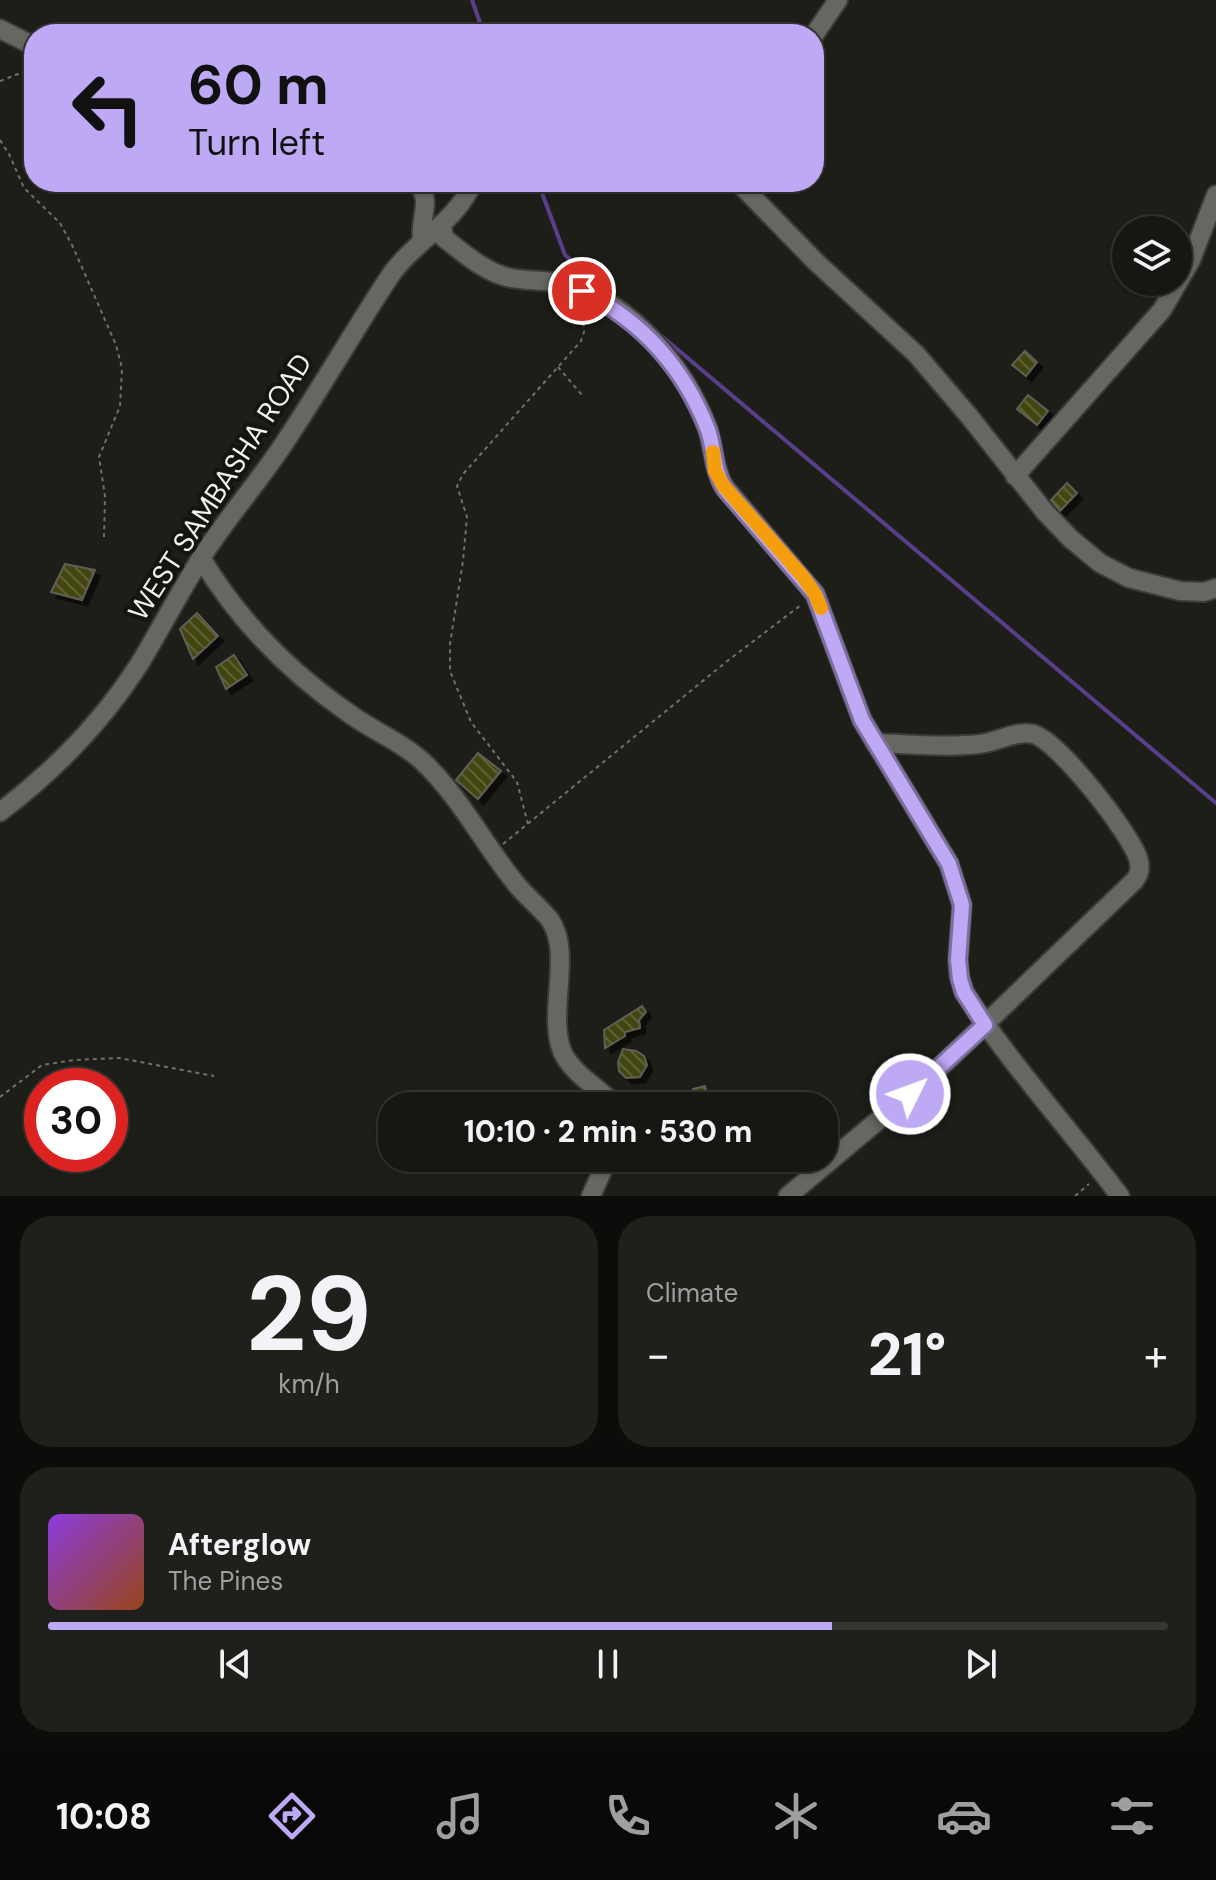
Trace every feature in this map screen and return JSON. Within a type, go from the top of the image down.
[{"type":"street","points":[[822,24],[838,0]]},
{"type":"street","points":[[0,29],[24,41]]},
{"type":"street","points":[[422,240],[420,223],[426,198],[424,192]]},
{"type":"street","name":"WEST SAMBASHA ROAD","points":[[0,812],[38,783],[111,703],[139,664],[201,558],[282,447],[394,270],[459,208],[468,192]]},
{"type":"street","points":[[748,192],[816,262],[916,354],[1015,476],[1071,539],[1100,563],[1129,578],[1180,591],[1204,592],[1216,588]]},
{"type":"street","points":[[1015,476],[1162,310],[1195,252],[1216,195]]},
{"type":"street","points":[[442,225],[444,238],[485,268],[509,278],[554,282],[582,291],[626,317],[669,359],[701,413],[710,437],[715,471],[723,485],[815,594],[852,699],[955,878],[963,909],[958,960],[964,992],[1026,1079],[1120,1196]]},
{"type":"street","points":[[201,558],[223,595],[250,629],[294,670],[347,712],[409,749],[425,763],[513,882],[549,920],[559,949],[556,1009],[563,1054],[601,1092]]},
{"type":"street","points":[[788,1196],[908,1096],[985,1025],[1136,879],[1140,870],[1138,857],[1126,834],[1085,781],[1055,749],[1035,734],[1019,734],[984,744],[875,743]]},
{"type":"street","points":[[591,1196],[602,1172]]},
{"type":"path","points":[[0,81],[24,72]]},
{"type":"path","points":[[0,140],[24,188]]},
{"type":"path","points":[[28,192],[60,223],[73,247],[116,345],[122,368],[120,406],[99,457],[105,496],[104,537]]},
{"type":"path","points":[[528,824],[517,782],[471,722],[450,671],[450,644],[467,517],[457,488],[463,474],[583,337],[582,291]]},
{"type":"path","points":[[557,366],[582,395]]},
{"type":"path","points":[[493,852],[726,662],[815,594]]},
{"type":"path","points":[[0,1097],[42,1065],[74,1060],[119,1058],[214,1076]]},
{"type":"path","points":[[1075,1196],[1102,1172]]},
{"type":"building","points":[[1025,351],[1037,362],[1026,376],[1012,365]]},
{"type":"building","points":[[1028,395],[1048,411],[1037,425],[1017,409]]},
{"type":"building","points":[[1067,483],[1077,493],[1060,511],[1051,500]]},
{"type":"building","points":[[65,564],[95,570],[82,600],[51,592]]},
{"type":"building","points":[[197,613],[218,636],[193,659],[180,629]]},
{"type":"building","points":[[234,655],[247,675],[226,689],[216,667]]},
{"type":"building","points":[[478,753],[501,771],[478,799],[456,780]]},
{"type":"building","points":[[642,1006],[646,1012],[639,1020],[640,1028],[625,1032],[625,1036],[605,1048],[604,1030]]},
{"type":"building","points":[[623,1049],[644,1056],[647,1065],[640,1077],[626,1078],[619,1071],[618,1062]]},
{"type":"building","points":[[705,1086],[706,1092],[694,1092],[693,1089]]},
{"type":"waterway","points":[[472,0],[480,24]]},
{"type":"waterway","points":[[542,192],[565,255],[620,301]]},
{"type":"waterway","points":[[658,333],[1216,803]]},
{"type":"slow traffic","points":[[713,452],[715,471],[723,485],[804,578],[821,608]]},
{"type":"route","points":[[582,291],[626,317],[662,350],[680,376],[701,413],[710,437],[717,475],[725,489],[815,594],[862,720],[926,823],[955,878],[963,909],[958,960],[960,979],[964,992],[985,1025],[910,1094]]}]
